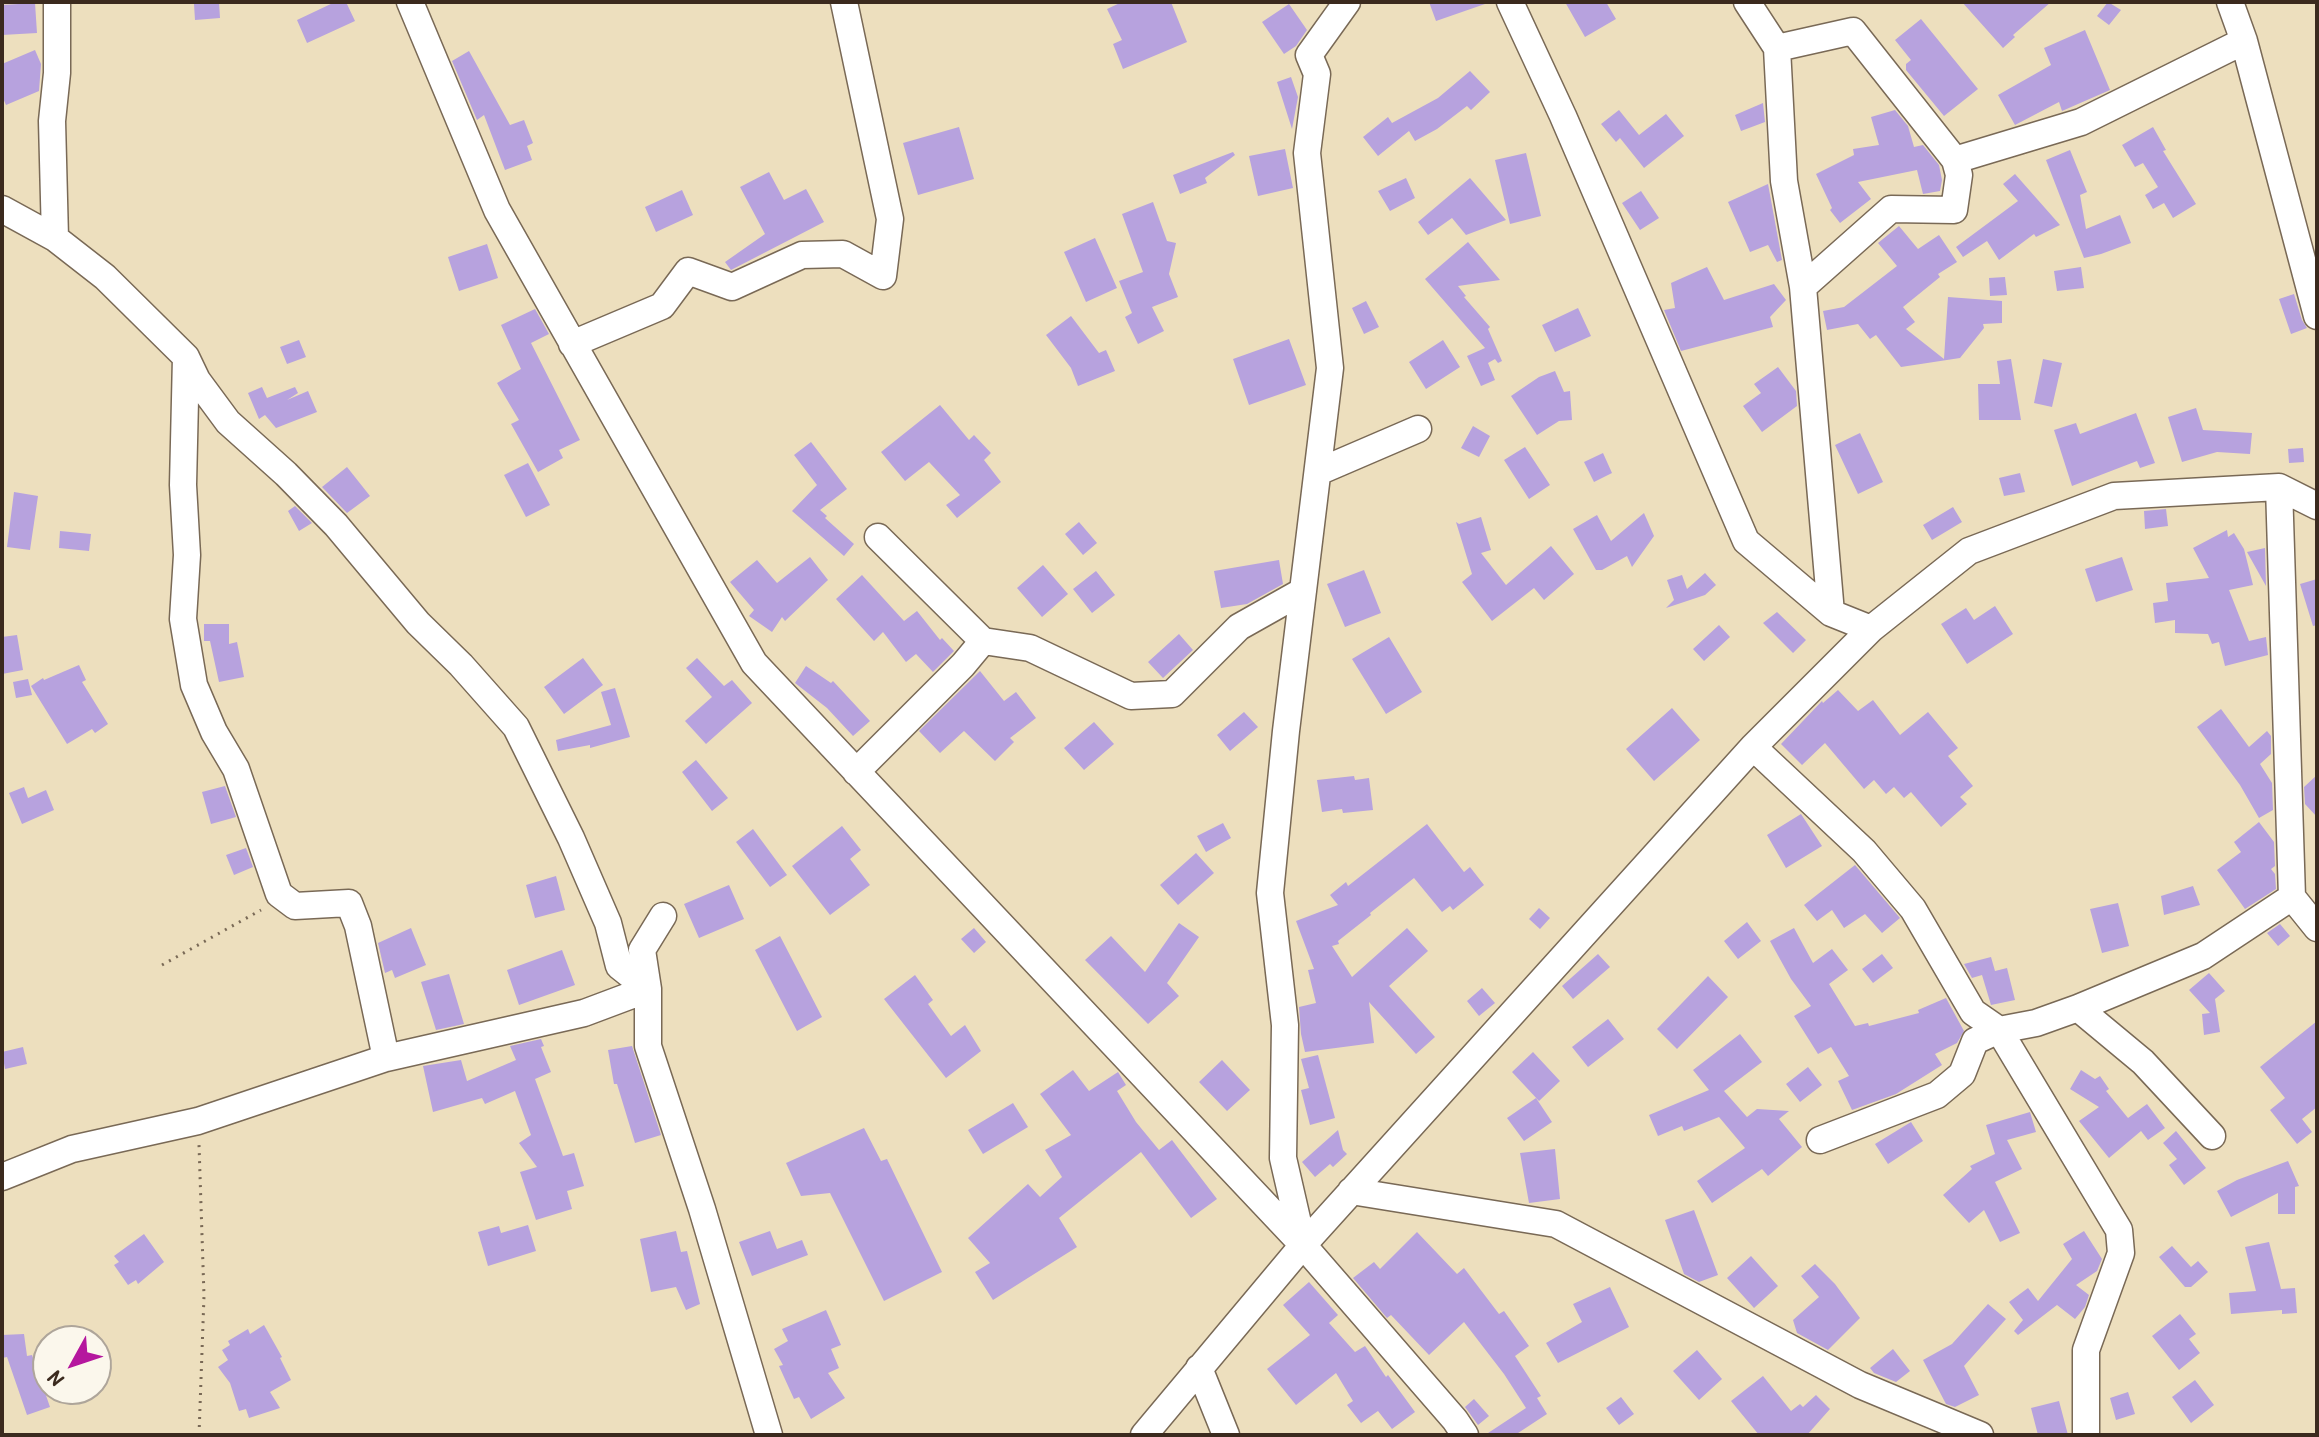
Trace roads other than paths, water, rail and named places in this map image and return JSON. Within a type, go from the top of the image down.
[{"type":"street","points":[[55,238],[52,121],[57,73],[57,2]]},
{"type":"street","points":[[410,2],[497,210],[754,663],[1303,1245],[1465,1435]]},
{"type":"street","points":[[572,344],[662,306],[688,271],[732,287],[802,255],[843,254],[883,276],[890,219],[844,2]]},
{"type":"street","points":[[1303,1245],[1283,1158],[1285,1025],[1270,893],[1330,368],[1307,153],[1317,74],[1309,55],[1347,2]]},
{"type":"street","points":[[1510,2],[1563,116],[1746,541],[1831,613],[1871,629]]},
{"type":"street","points":[[1747,2],[1777,48],[1784,181],[1803,287],[1831,613]]},
{"type":"street","points":[[1955,160],[2081,122],[2240,17],[2317,316]]},
{"type":"street","points":[[1777,48],[1853,31],[1955,160],[1959,175],[1954,210],[1891,209],[1803,287]]},
{"type":"street","points":[[2,209],[55,238],[105,277],[186,357],[197,380],[228,422],[336,525],[418,623],[461,665],[516,727],[571,838],[608,923],[619,966],[648,989]]},
{"type":"street","points":[[186,357],[183,485],[187,555],[183,619],[194,685],[214,732],[236,769],[279,894],[295,906],[349,903],[358,926],[386,1058]]},
{"type":"street","points":[[1318,472],[1418,429]]},
{"type":"street","points":[[1144,1435],[1303,1245],[1753,747],[1871,629],[1969,551],[2114,496],[2279,487],[2317,506]]},
{"type":"street","points":[[2279,487],[2292,897],[2317,928]]},
{"type":"street","points":[[878,537],[983,641],[1030,648],[1131,696],[1172,694],[1239,627],[1303,591]]},
{"type":"street","points":[[856,772],[983,641]]},
{"type":"street","points":[[1753,747],[1864,851],[1913,909],[1973,1012],[1999,1030],[2119,1230],[2121,1253],[2086,1350],[2086,1435]]},
{"type":"street","points":[[1820,1140],[1937,1095],[1962,1074],[1975,1041],[1999,1030],[2036,1023],[2078,1008],[2203,956],[2292,897]]},
{"type":"street","points":[[663,916],[642,950],[648,989],[648,1046],[702,1209],[769,1435]]},
{"type":"street","points":[[2,1177],[72,1149],[198,1121],[386,1058],[584,1013],[648,989]]},
{"type":"street","points":[[2078,1008],[2143,1062],[2212,1136]]},
{"type":"street","points":[[1351,1191],[1556,1224],[1860,1385],[1980,1435]]},
{"type":"street","points":[[1199,1368],[1226,1435]]}]
